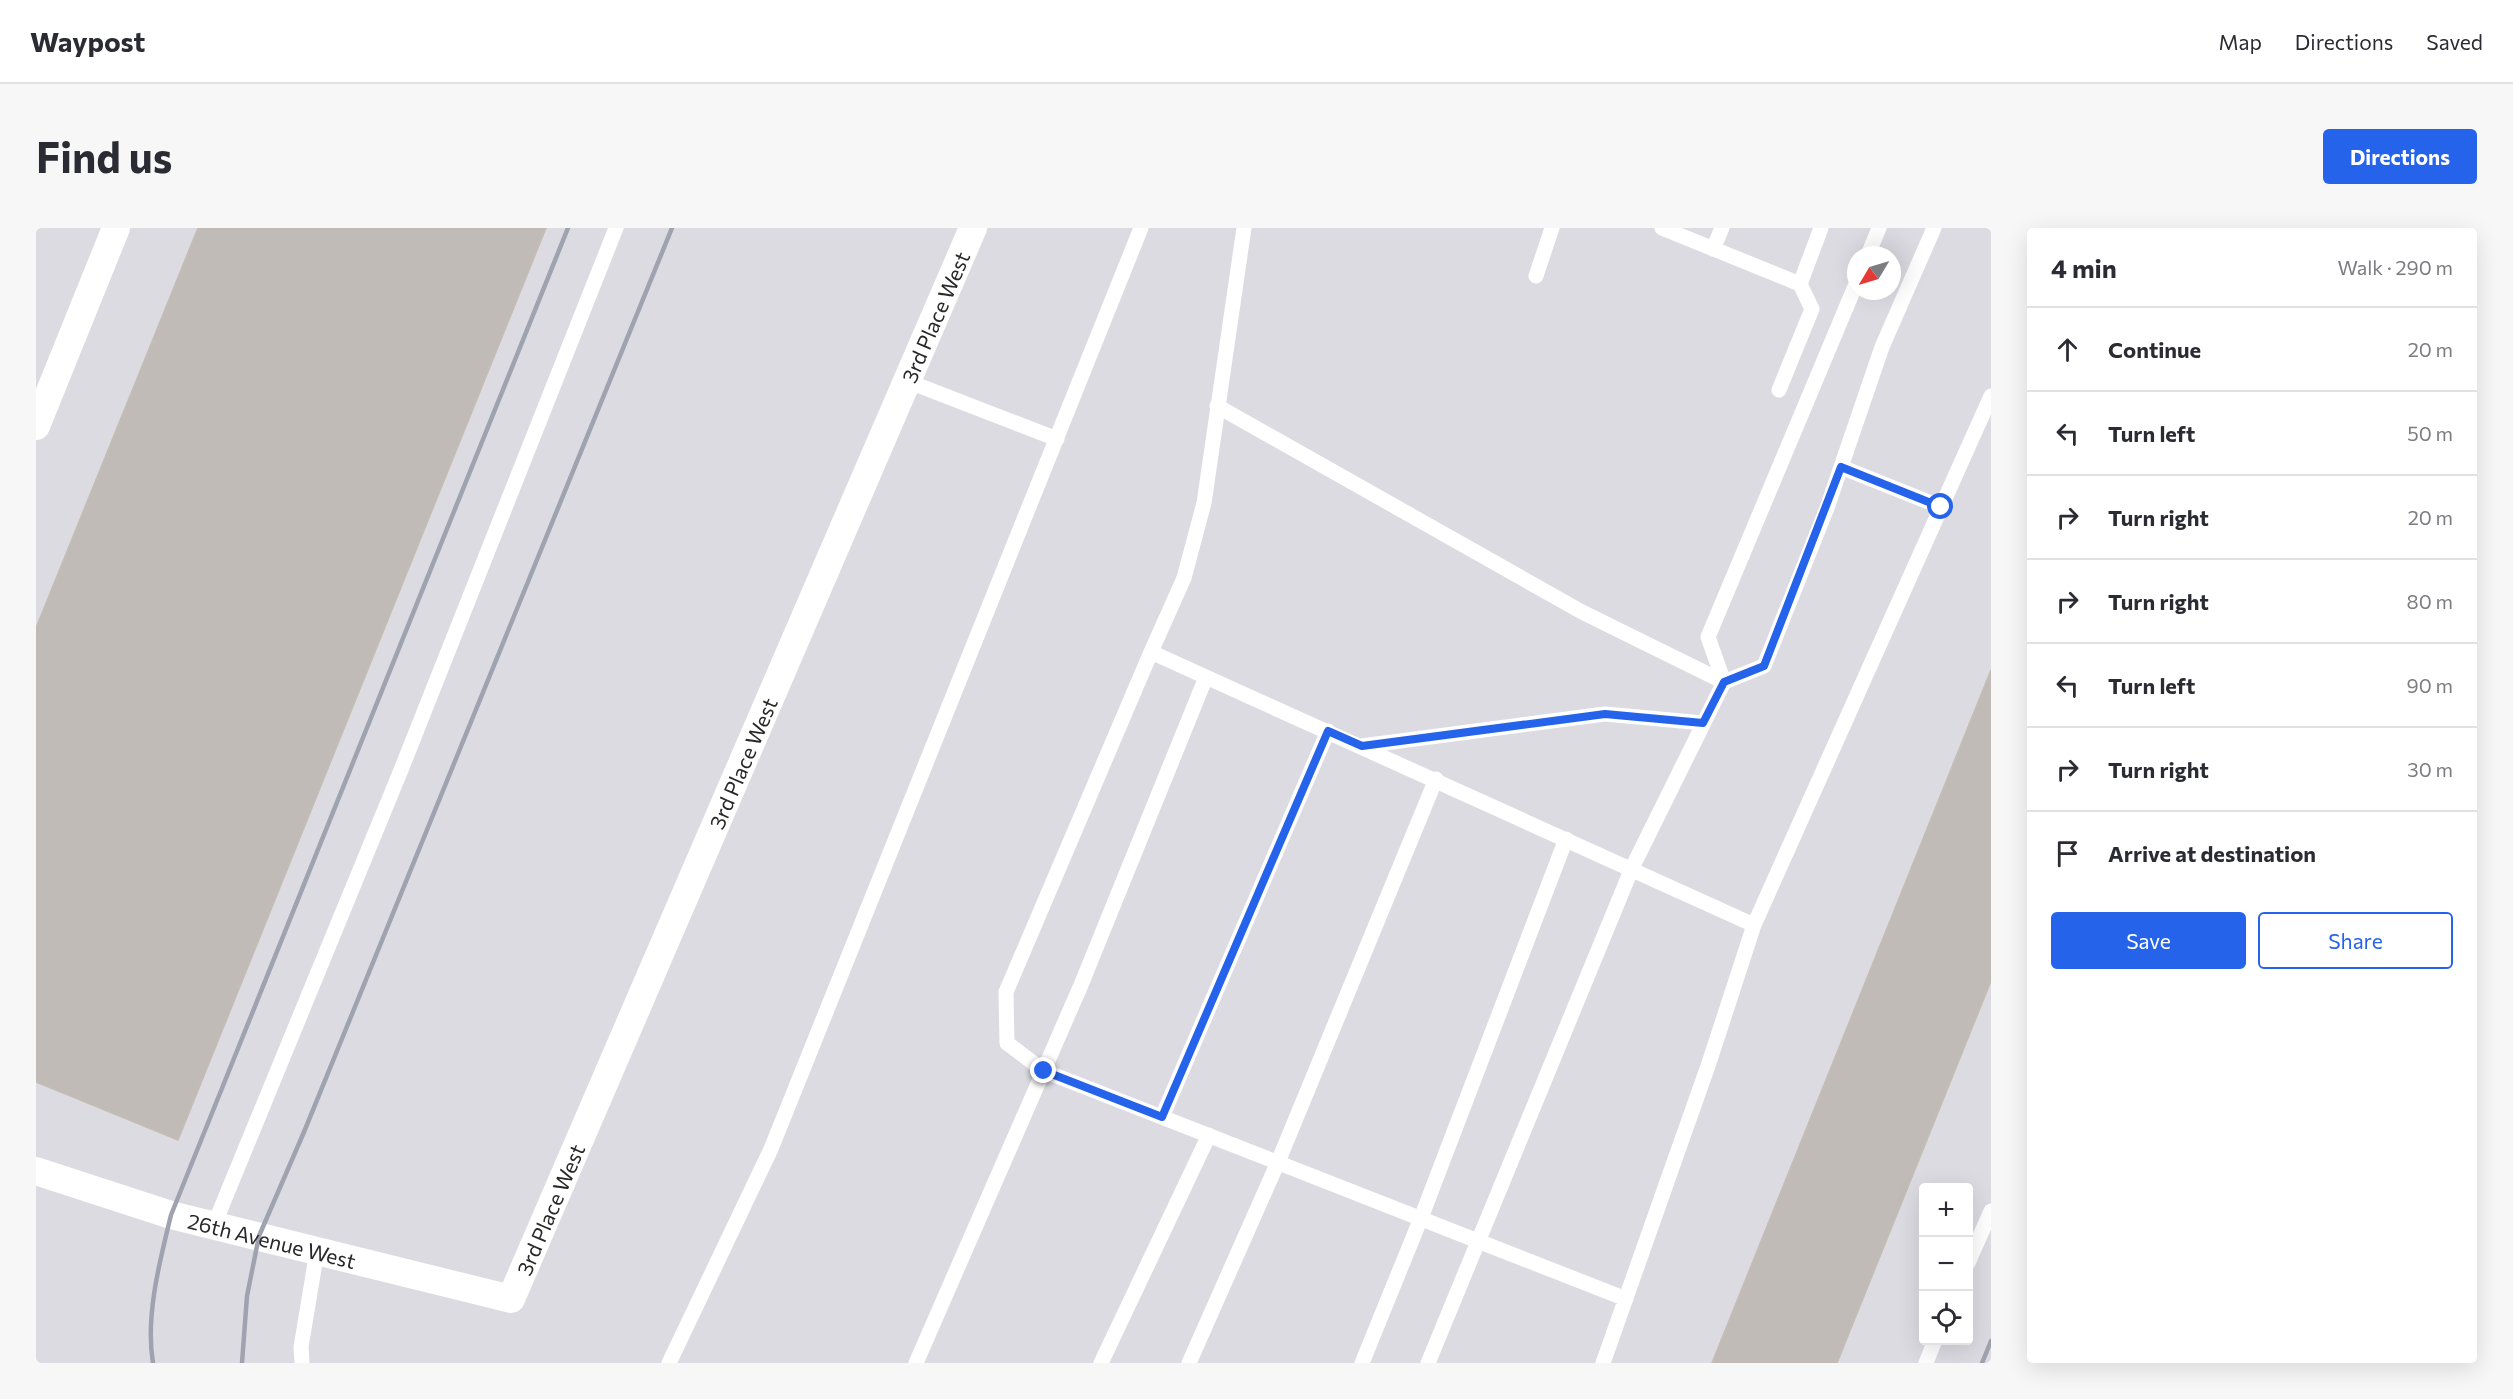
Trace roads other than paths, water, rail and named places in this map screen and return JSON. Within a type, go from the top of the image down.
[{"type":"street","points":[[36,426],[116,228]]},
{"type":"street","name":"3rd Place West","points":[[510,1299],[973,228]]},
{"type":"street","name":"26th Avenue West","points":[[36,1171],[171,1215],[510,1299]]},
{"type":"lane","points":[[214,1225],[401,770],[616,228]]},
{"type":"lane","points":[[669,1363],[771,1149],[1141,228]]},
{"type":"lane","points":[[1244,228],[1204,503],[1184,578],[1006,992],[1007,1043],[1044,1071],[1626,1299]]},
{"type":"lane","points":[[1536,276],[1552,228]]},
{"type":"lane","points":[[1662,228],[1800,284],[1812,309],[1779,390]]},
{"type":"lane","points":[[1713,249],[1722,228]]},
{"type":"lane","points":[[1800,284],[1821,228]]},
{"type":"lane","points":[[1872,246],[1880,228]]},
{"type":"lane","points":[[1428,1363],[1632,868],[1724,682],[1764,666],[1841,467],[1882,347],[1934,228]]},
{"type":"lane","points":[[1724,682],[1708,637],[1849,300]]},
{"type":"lane","points":[[907,381],[1057,439]]},
{"type":"lane","points":[[1603,1363],[1709,1063],[1754,925],[1991,396]]},
{"type":"lane","points":[[1217,406],[1582,612],[1724,682]]},
{"type":"lane","points":[[1841,467],[1941,507]]},
{"type":"lane","points":[[1151,652],[1436,779],[1754,925]]},
{"type":"lane","points":[[916,1363],[1044,1071],[1206,676]]},
{"type":"lane","points":[[1362,746],[1605,714],[1703,723]]},
{"type":"lane","points":[[1162,1117],[1328,731]]},
{"type":"lane","points":[[1189,1363],[1278,1162],[1436,779]]},
{"type":"lane","points":[[1362,1363],[1421,1218],[1566,839]]},
{"type":"lane","points":[[1101,1363],[1209,1135]]},
{"type":"lane","points":[[1973,1252],[1991,1211]]},
{"type":"lane","points":[[302,1363],[302,1347],[316,1251]]},
{"type":"lane","points":[[1926,1363],[1933,1345]]},
{"type":"railway","points":[[153,1363],[152,1308],[158,1269],[171,1215],[568,228]]},
{"type":"railway","points":[[242,1363],[247,1296],[259,1236],[304,1132],[672,228]]},
{"type":"railway","points":[[1982,1363],[1991,1341]]}]
